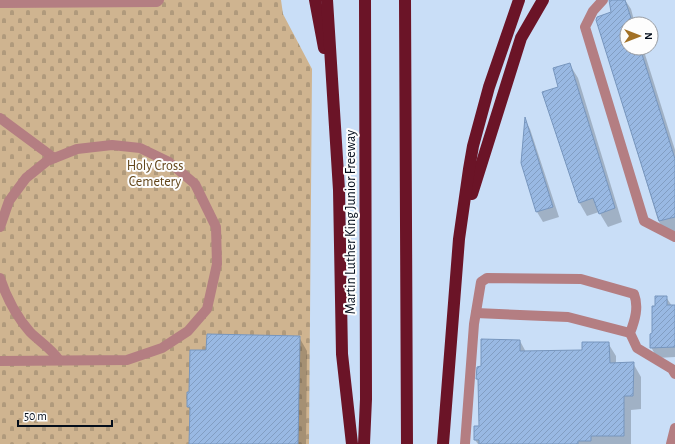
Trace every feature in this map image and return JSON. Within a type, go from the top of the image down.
[{"type":"highway","points":[[315,0],[336,143]]},
{"type":"highway","points":[[327,0],[336,143],[342,354],[352,444]]},
{"type":"highway","name":"Martin Luther King Junior Freeway","points":[[364,444],[366,399],[365,0]]},
{"type":"highway","points":[[405,0],[407,444]]},
{"type":"highway","points":[[443,444],[459,239],[473,146],[489,87],[519,0]]},
{"type":"highway","points":[[459,239],[479,168],[521,38],[543,0]]},
{"type":"lane","points":[[0,3],[149,3],[157,2],[159,0]]},
{"type":"lane","points":[[603,0],[593,11],[585,27],[644,221],[675,237]]},
{"type":"lane","points":[[0,118],[54,158]]},
{"type":"lane","points":[[0,227],[9,201],[26,178],[47,161],[77,149],[112,145],[140,148],[169,162],[196,184],[216,227],[217,264],[207,309],[188,331],[162,348],[127,360],[0,361]]},
{"type":"lane","points":[[0,278],[8,302],[30,332],[53,351],[59,360]]},
{"type":"lane","points":[[465,444],[476,313],[482,282],[487,278],[581,279],[634,294],[637,303],[634,324],[630,333],[636,348],[672,369],[675,374]]},
{"type":"lane","points":[[476,313],[568,317],[630,333]]},
{"type":"lane","points":[[671,444],[675,428]]},
{"type":"green space","name":"Holy Cross Cemetery","points":[[0,0],[281,0],[283,14],[312,69],[309,444],[0,444]]},
{"type":"building","points":[[609,0],[625,0],[630,16],[619,16],[619,56],[643,56],[675,159],[675,217],[659,221],[596,20],[597,17],[611,12]]},
{"type":"building","points":[[570,63],[615,208],[599,214],[593,198],[579,203],[542,92],[558,87],[553,68]]},
{"type":"building","points":[[525,117],[553,207],[536,212],[521,163]]},
{"type":"building","points":[[655,296],[667,296],[667,305],[675,305],[675,347],[650,348],[650,334],[652,333],[652,306],[655,306]]},
{"type":"building","points":[[207,334],[300,336],[298,444],[189,444],[190,407],[187,407],[187,392],[189,392],[190,350],[206,350]]},
{"type":"building","points":[[481,339],[520,340],[520,351],[582,350],[582,342],[609,342],[610,363],[634,362],[633,396],[624,396],[624,436],[591,436],[591,441],[578,441],[578,444],[479,444],[479,440],[474,440],[474,426],[479,426],[478,379],[476,379],[477,367],[481,366]]}]
